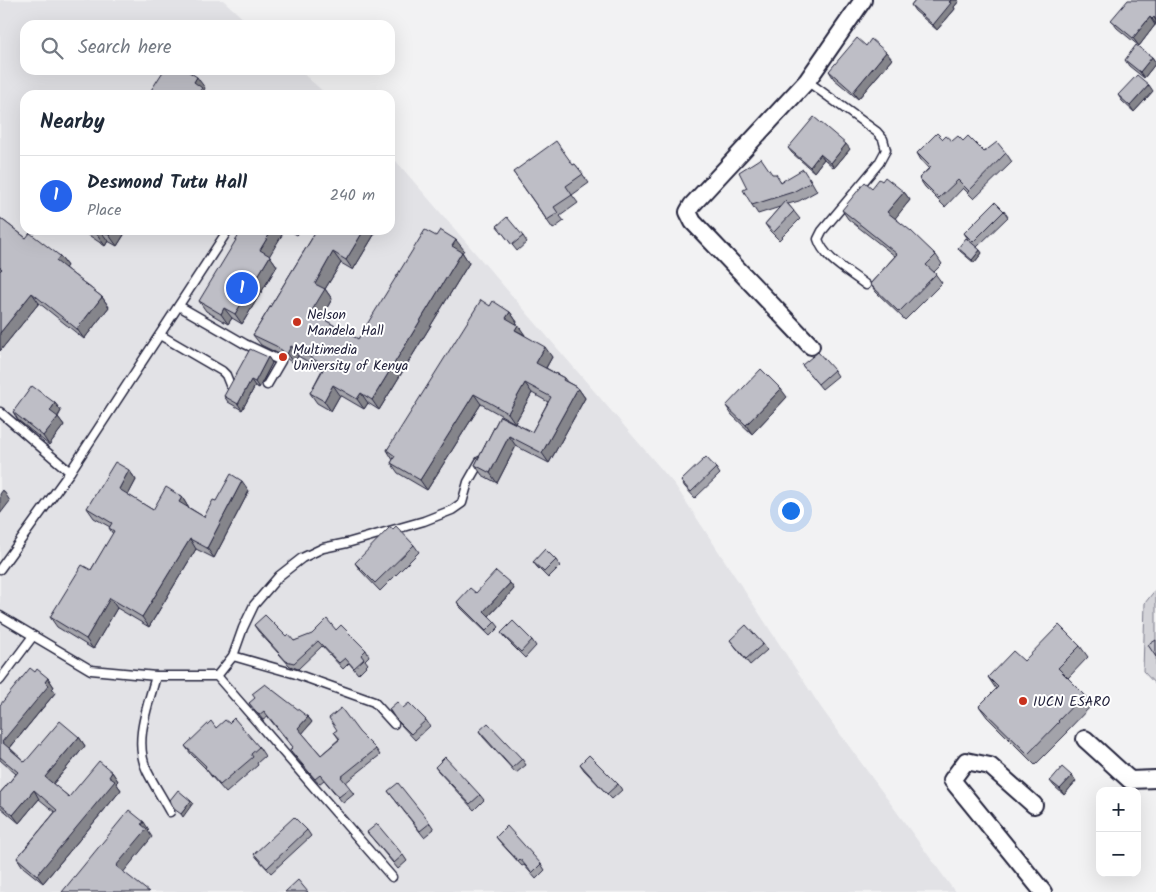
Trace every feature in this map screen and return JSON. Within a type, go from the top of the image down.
[{"type":"street","points":[[811,346],[693,222],[688,212],[692,205],[808,81],[863,0]]},
{"type":"street","points":[[1084,739],[1130,780],[1156,779]]},
{"type":"street","points":[[1034,805],[990,766],[966,761],[952,780],[1043,892]]},
{"type":"lane","points":[[808,81],[877,132],[883,139],[886,150],[879,163],[822,230],[818,239],[820,248],[866,285]]},
{"type":"lane","points":[[0,569],[70,472],[225,235]]},
{"type":"lane","points":[[179,306],[245,344],[281,361],[267,385]]},
{"type":"lane","points":[[160,335],[222,371],[230,385]]},
{"type":"lane","points":[[0,412],[70,472]]},
{"type":"lane","points":[[217,676],[233,656],[254,605],[279,576],[302,558],[323,548],[424,521],[452,510],[462,503],[468,482],[483,456]]},
{"type":"lane","points":[[0,616],[91,670],[156,676],[217,676],[392,877]]},
{"type":"lane","points":[[0,680],[33,636]]},
{"type":"lane","points":[[233,656],[296,674],[374,702],[394,724]]},
{"type":"lane","points":[[156,676],[141,731],[142,750],[146,769],[170,812]]},
{"type":"shaded area","name":"Multimedia University of Kenya","points":[[0,0],[223,0],[245,20],[20,20],[20,75],[305,75],[321,90],[20,90],[20,235],[395,235],[395,160],[675,485],[822,709],[955,892],[0,892]]},
{"type":"shaded area","points":[[1156,589],[1156,685],[1143,671],[1145,603]]},
{"type":"building","points":[[915,0],[951,0],[949,2],[951,3],[933,25],[911,5]]},
{"type":"building","points":[[1128,0],[1156,0],[1156,20],[1154,17],[1152,19],[1150,17],[1133,38],[1111,20]]},
{"type":"building","points":[[857,38],[866,46],[871,39],[886,52],[853,92],[829,71]]},
{"type":"building","points":[[1136,45],[1152,57],[1140,72],[1125,60]]},
{"type":"building","points":[[161,75],[194,75],[197,77],[194,82],[202,88],[201,90],[151,90]]},
{"type":"building","points":[[1137,75],[1149,85],[1130,106],[1118,95]]},
{"type":"building","points":[[814,117],[846,144],[831,163],[820,154],[810,167],[788,148]]},
{"type":"building","points":[[937,133],[943,139],[946,136],[952,141],[958,136],[963,141],[968,136],[984,152],[997,142],[1006,153],[969,191],[958,180],[939,198],[919,178],[931,167],[917,153]]},
{"type":"building","points":[[556,141],[573,165],[575,164],[583,174],[566,186],[572,195],[554,207],[558,213],[547,220],[513,172]]},
{"type":"building","points":[[761,158],[772,174],[776,174],[781,182],[803,169],[811,182],[793,192],[752,205],[743,190],[747,188],[739,172]]},
{"type":"building","points":[[885,177],[904,192],[887,212],[911,231],[936,255],[926,265],[936,274],[899,312],[870,284],[897,254],[842,210],[865,182],[872,188],[879,179],[882,181]]},
{"type":"building","points":[[785,201],[794,211],[774,232],[765,224]]},
{"type":"building","points":[[995,202],[1004,211],[973,242],[964,233]]},
{"type":"building","points":[[507,217],[523,236],[512,245],[497,226]]},
{"type":"building","points":[[0,218],[20,235],[26,238],[28,235],[33,235],[60,256],[56,261],[102,297],[77,329],[32,293],[0,333],[0,271],[2,269],[0,267]]},
{"type":"building","points":[[425,230],[436,236],[440,230],[456,240],[452,246],[462,252],[372,400],[361,393],[357,399],[333,385],[324,401],[310,393],[325,366],[291,346],[287,354],[276,346],[253,335],[314,235],[361,235],[346,260],[333,252],[315,284],[325,289],[311,312],[358,339]]},
{"type":"building","points":[[239,235],[269,235],[260,250],[270,256],[235,314],[224,308],[221,314],[199,301]]},
{"type":"building","points":[[966,238],[980,250],[972,260],[958,248]]},
{"type":"building","points":[[481,300],[490,306],[493,301],[510,312],[506,318],[518,325],[515,330],[545,347],[536,363],[578,388],[542,453],[509,436],[490,473],[475,465],[500,416],[532,432],[551,397],[525,383],[508,413],[474,394],[420,480],[391,463],[395,456],[387,450]]},
{"type":"building","points":[[250,349],[268,357],[255,382],[251,380],[238,404],[224,396]]},
{"type":"building","points":[[818,352],[834,370],[818,384],[802,365]]},
{"type":"building","points":[[761,369],[781,389],[746,425],[726,406]]},
{"type":"building","points":[[32,386],[55,403],[50,411],[58,417],[43,436],[13,412]]},
{"type":"building","points":[[706,457],[716,468],[691,492],[681,481]]},
{"type":"building","points":[[115,462],[129,470],[119,489],[153,510],[166,487],[182,497],[179,502],[204,517],[213,500],[216,501],[231,474],[242,481],[207,548],[190,539],[142,617],[110,598],[86,639],[50,617],[82,565],[91,570],[114,531],[109,528],[112,523],[87,508]]},
{"type":"building","points":[[396,526],[414,545],[375,583],[355,563],[390,527],[393,529]]},
{"type":"building","points":[[545,549],[556,560],[544,572],[533,562]]},
{"type":"building","points":[[496,571],[510,583],[484,611],[495,622],[486,631],[457,602],[470,588],[476,593]]},
{"type":"building","points":[[265,615],[286,636],[288,634],[294,641],[312,634],[327,619],[336,630],[341,625],[366,650],[361,655],[364,659],[354,668],[345,658],[339,663],[318,641],[294,663],[286,661],[254,625]]},
{"type":"building","points":[[513,621],[532,640],[521,652],[501,633]]},
{"type":"building","points":[[746,625],[763,644],[746,659],[730,640]]},
{"type":"building","name":"IUCN ESARO","points":[[1059,625],[1080,646],[1058,668],[1084,694],[1028,754],[979,706],[998,687],[988,677],[1013,651],[1024,661]]},
{"type":"building","points":[[1156,640],[1156,657],[1148,645]]},
{"type":"building","points":[[30,668],[35,672],[37,669],[48,678],[45,682],[49,685],[2,742],[25,762],[60,721],[79,737],[45,777],[69,797],[99,761],[112,772],[109,777],[115,781],[37,875],[17,858],[57,810],[34,790],[13,815],[0,804],[0,793],[18,772],[0,757],[0,705]]},
{"type":"building","points":[[265,684],[308,717],[298,728],[321,755],[340,739],[334,732],[337,730],[329,718],[341,708],[359,732],[376,749],[341,777],[350,788],[339,797],[320,775],[315,779],[290,750],[293,747],[264,711],[259,715],[249,703],[255,698],[252,694]]},
{"type":"building","points":[[397,702],[403,708],[409,703],[426,720],[411,734],[389,709]]},
{"type":"building","points":[[234,718],[259,747],[251,754],[253,757],[220,785],[205,768],[206,766],[185,746],[211,721],[216,728],[225,720],[229,723]]},
{"type":"building","points":[[488,723],[522,759],[512,768],[479,731]]},
{"type":"building","points":[[589,755],[618,784],[607,794],[580,764]]},
{"type":"building","points":[[445,757],[480,795],[470,804],[435,767]]},
{"type":"building","points":[[1062,767],[1072,776],[1060,789],[1050,781]]},
{"type":"building","points":[[398,783],[430,823],[420,831],[388,791]]},
{"type":"building","points":[[178,790],[191,801],[181,814],[174,809],[170,800]]},
{"type":"building","points":[[129,810],[144,822],[141,824],[147,829],[116,866],[149,892],[62,892]]},
{"type":"building","points":[[294,817],[307,830],[267,868],[254,854]]},
{"type":"building","points":[[377,824],[403,855],[394,863],[367,832]]},
{"type":"building","points":[[507,826],[541,864],[532,873],[496,837]]},
{"type":"building","points":[[298,880],[308,892],[285,892]]},
{"type":"place","name":"Desmond Tutu Hall","points":[[242,288]]},
{"type":"place","name":"Nelson Mandela Hall","points":[[297,322]]},
{"type":"place","name":"Multimedia University of Kenya","points":[[283,357]]},
{"type":"place","name":"IUCN ESARO","points":[[1023,701]]}]
